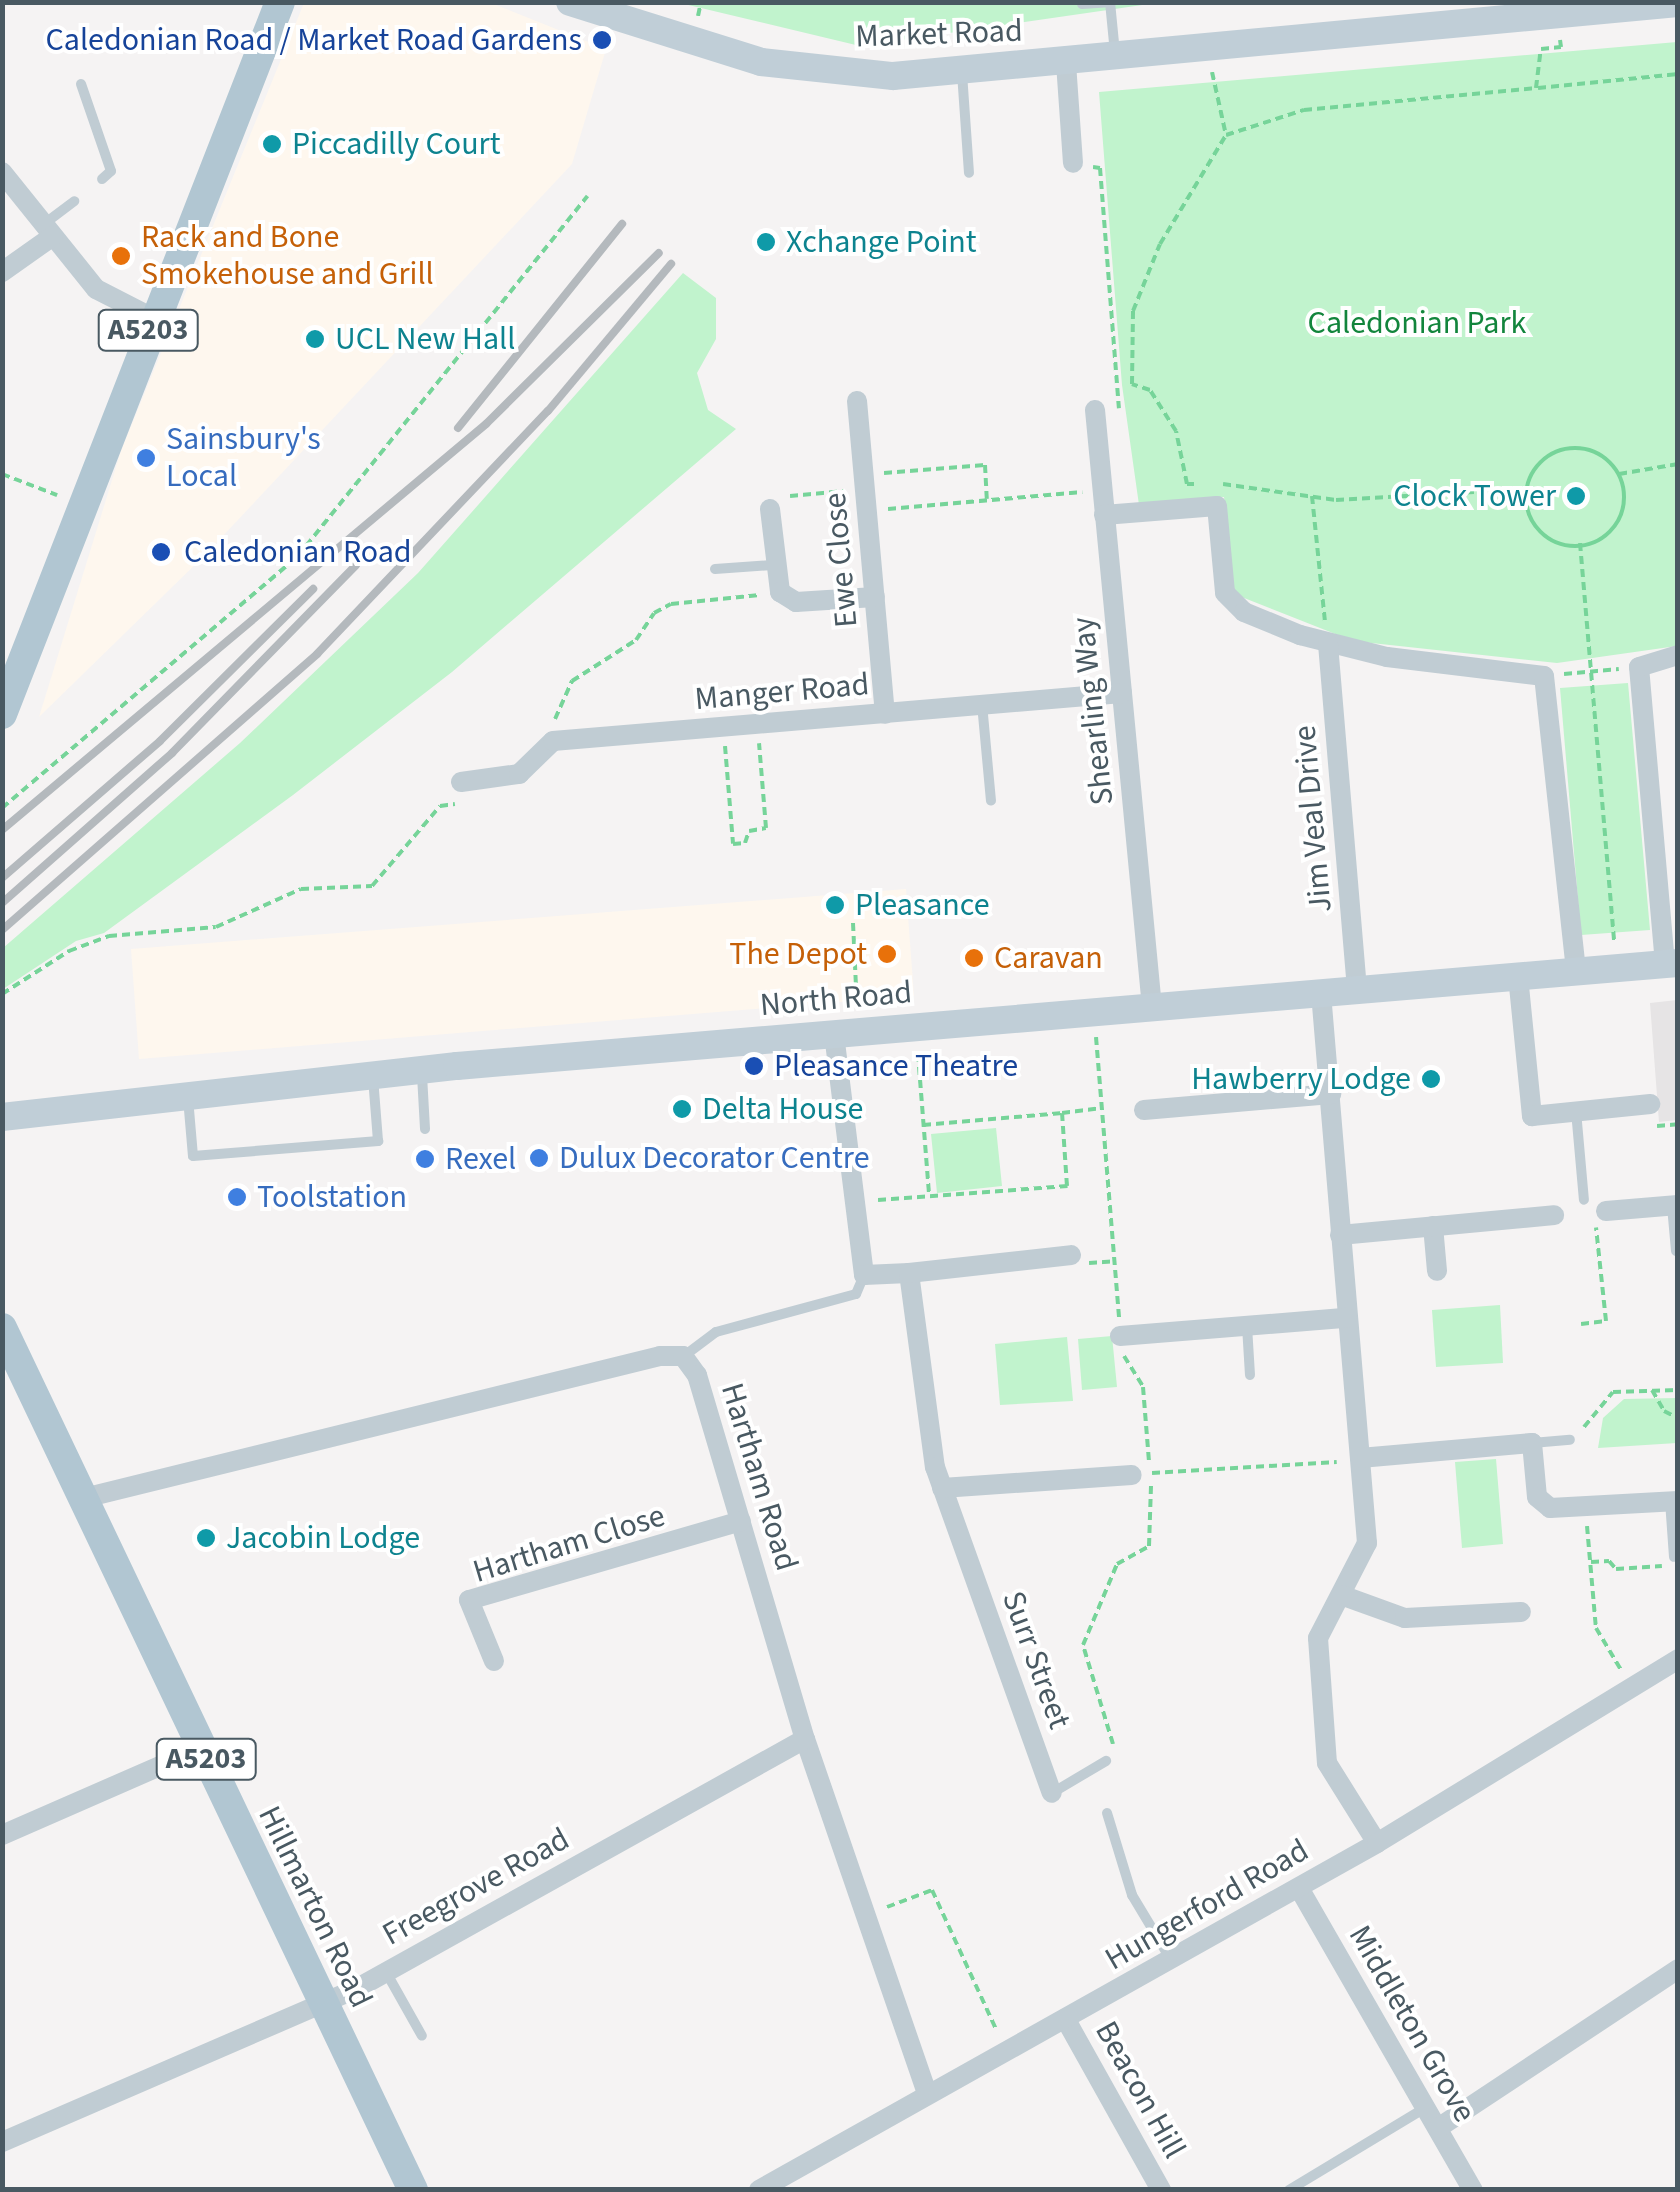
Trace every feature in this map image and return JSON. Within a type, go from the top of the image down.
[{"type":"main road","name":"A5203","points":[[2,714],[12,665],[280,2]]},
{"type":"main road","name":"Hillmarton Road","points":[[2,1328],[80,1499],[413,2190]]},
{"type":"street","name":"Market Road","points":[[570,2],[690,44],[797,68],[894,76],[1115,59],[1678,4]]},
{"type":"street","points":[[1066,63],[1073,163]]},
{"type":"street","points":[[2,172],[96,289],[153,318]]},
{"type":"street","points":[[2,272],[48,230]]},
{"type":"street","name":"Ewe Close","points":[[858,401],[885,714]]},
{"type":"street","name":"Shearling Way","points":[[1095,410],[1152,1007]]},
{"type":"street","points":[[1104,515],[1217,506],[1228,600],[1328,644],[1428,664],[1544,676],[1576,971]]},
{"type":"street","points":[[770,509],[772,565],[780,592],[796,602],[875,597]]},
{"type":"street","name":"Jim Veal Drive","points":[[1328,644],[1358,989]]},
{"type":"street","points":[[1671,963],[1639,666],[1678,655]]},
{"type":"street","name":"Manger Road","points":[[553,741],[1122,693]]},
{"type":"street","points":[[460,792],[518,774],[553,741]]},
{"type":"street","name":"North Road","points":[[2,1117],[422,1070],[1671,963]]},
{"type":"street","points":[[1518,976],[1532,1116],[1650,1104]]},
{"type":"street","points":[[1322,993],[1367,1544],[1318,1638],[1327,1763],[1376,1843]]},
{"type":"street","points":[[846,1033],[853,1202],[864,1275],[1071,1255]]},
{"type":"street","points":[[1144,1110],[1331,1094]]},
{"type":"street","points":[[1600,1216],[1675,1206]]},
{"type":"street","points":[[1340,1235],[1554,1216]]},
{"type":"street","points":[[1433,1226],[1437,1270]]},
{"type":"street","name":"Surr Street","points":[[909,1273],[942,1488],[1052,1793]]},
{"type":"street","points":[[1120,1336],[1346,1318]]},
{"type":"street","name":"Hartham Road","points":[[80,1499],[660,1356],[683,1356],[697,1375],[805,1738],[926,2094]]},
{"type":"street","points":[[1360,1459],[1532,1443],[1537,1497],[1550,1508],[1674,1501]]},
{"type":"street","points":[[942,1488],[1141,1474]]},
{"type":"street","name":"Hartham Close","points":[[494,1661],[468,1600],[742,1521]]},
{"type":"street","points":[[1340,1595],[1405,1618],[1521,1612]]},
{"type":"street","name":"Hungerford Road","points":[[759,2190],[1299,1888],[1678,1659]]},
{"type":"street","name":"Freegrove Road","points":[[2,2142],[324,2004],[805,1738]]},
{"type":"street","points":[[2,1835],[200,1748]]},
{"type":"street","name":"Middleton Grove","points":[[1299,1888],[1473,2190]]},
{"type":"street","points":[[1438,2128],[1678,1969]]},
{"type":"street","name":"Beacon Hill","points":[[1066,2020],[1161,2190]]},
{"type":"lane","points":[[1082,4],[1109,2],[1115,59]]},
{"type":"lane","points":[[962,72],[969,173]]},
{"type":"lane","points":[[81,84],[111,171],[102,180]]},
{"type":"lane","points":[[48,230],[74,201]]},
{"type":"lane","points":[[715,569],[772,565]]},
{"type":"lane","points":[[982,704],[991,801]]},
{"type":"lane","points":[[422,1070],[425,1128]]},
{"type":"lane","points":[[188,1097],[193,1156],[378,1141],[373,1076]]},
{"type":"lane","points":[[1576,1112],[1584,1200]]},
{"type":"lane","points":[[1675,1206],[1676,1251]]},
{"type":"lane","points":[[683,1356],[716,1332],[856,1294],[864,1275]]},
{"type":"lane","points":[[1246,1325],[1250,1375]]},
{"type":"lane","points":[[1532,1443],[1570,1440]]},
{"type":"lane","points":[[1673,1561],[1674,1501]]},
{"type":"lane","name":"Surr Street","points":[[1052,1793],[1106,1760]]},
{"type":"lane","points":[[1108,1813],[1132,1895],[1171,1960]]},
{"type":"lane","points":[[386,1972],[422,2036]]},
{"type":"lane","points":[[1289,2190],[1426,2108]]},
{"type":"path","points":[[1536,88],[1542,49],[1561,47],[1560,36]]},
{"type":"path","points":[[1210,50],[1226,136]]},
{"type":"path","points":[[1132,384],[1133,311],[1160,244],[1226,136],[1304,110],[1678,74]]},
{"type":"path","points":[[1073,163],[1100,168],[1120,385],[1121,408],[1095,410]]},
{"type":"path","points":[[2,808],[298,556],[588,196]]},
{"type":"path","points":[[1120,385],[1150,390],[1176,431],[1187,484],[1202,484]]},
{"type":"path","points":[[1588,448],[1620,474],[1624,515],[1604,540],[1556,545],[1530,524],[1527,489],[1550,451],[1588,448]]},
{"type":"path","points":[[1620,474],[1678,464]]},
{"type":"path","points":[[770,509],[780,497],[985,465],[987,499]]},
{"type":"path","points":[[2,474],[57,495]]},
{"type":"path","points":[[1217,484],[1312,496],[1527,489]]},
{"type":"path","points":[[866,511],[1102,491]]},
{"type":"path","points":[[1312,496],[1328,644]]},
{"type":"path","points":[[1580,543],[1616,968]]},
{"type":"path","points":[[553,741],[556,709],[572,681],[636,640],[654,612],[672,604],[780,592]]},
{"type":"path","points":[[1544,676],[1639,666]]},
{"type":"path","points":[[724,727],[733,844],[745,842],[749,831],[766,828],[757,724]]},
{"type":"path","points":[[2,994],[69,952],[110,936],[216,927],[301,889],[372,886],[440,806],[460,792]]},
{"type":"path","points":[[846,1033],[852,923]]},
{"type":"path","points":[[1094,1013],[1120,1336],[1143,1386],[1141,1474],[1150,1546],[1118,1564],[1083,1644],[1113,1742],[1106,1760]]},
{"type":"path","points":[[918,1054],[929,1196]]},
{"type":"path","points":[[923,1125],[1102,1108]]},
{"type":"path","points":[[853,1202],[1067,1186],[1062,1113]]},
{"type":"path","points":[[1638,1128],[1678,1124]]},
{"type":"path","points":[[1582,1324],[1606,1321],[1600,1216]]},
{"type":"path","points":[[1652,1390],[1664,1412],[1678,1418]]},
{"type":"path","points":[[1570,1440],[1613,1392],[1678,1390]]},
{"type":"path","points":[[1141,1474],[1360,1459]]},
{"type":"path","points":[[1586,1516],[1596,1628],[1632,1688]]},
{"type":"path","points":[[1591,1562],[1610,1561],[1616,1570],[1673,1561]]},
{"type":"path","points":[[865,1915],[932,1890],[1009,2050]]},
{"type":"shaded area","points":[[304,3],[491,3],[606,49],[572,164],[205,555],[39,717],[121,451]]},
{"type":"shaded area","points":[[906,889],[914,996],[139,1059],[131,949]]},
{"type":"shaded area","points":[[1677,1000],[1677,1120],[1659,1122],[1650,1003]]},
{"type":"green space","points":[[1163,2],[860,46],[680,3]]},
{"type":"green space","name":"Caledonian Park","points":[[1677,42],[1677,646],[1557,663],[1353,641],[1234,594],[1224,497],[1139,505],[1122,385],[1099,92]]},
{"type":"green space","points":[[683,273],[716,298],[716,339],[697,373],[708,410],[736,429],[452,672],[293,795],[104,933],[76,941],[3,989],[3,948],[240,743],[418,573]]},
{"type":"green space","points":[[1628,683],[1650,930],[1581,935],[1560,688]]},
{"type":"green space","points":[[996,1128],[1002,1186],[937,1193],[931,1134]]},
{"type":"green space","points":[[1500,1305],[1503,1363],[1436,1367],[1432,1310]]},
{"type":"green space","points":[[1112,1336],[1117,1387],[1082,1390],[1078,1339]]},
{"type":"green space","points":[[1067,1337],[1073,1401],[1000,1405],[995,1344]]},
{"type":"green space","points":[[1677,1398],[1677,1443],[1598,1448],[1603,1418],[1624,1399]]},
{"type":"green space","points":[[1496,1459],[1503,1544],[1462,1548],[1455,1462]]},
{"type":"railway","points":[[458,428],[622,224]]},
{"type":"railway","points":[[2,830],[486,424],[659,253]]},
{"type":"railway","points":[[2,930],[317,654],[548,411],[671,264]]},
{"type":"railway","points":[[2,903],[172,753],[356,565]]},
{"type":"railway","points":[[2,878],[160,741],[313,589]]},
{"type":"place","name":"Caledonian Road / Market Road Gardens","points":[[602,40]]},
{"type":"place","name":"Piccadilly Court","points":[[272,144]]},
{"type":"place","name":"Xchange Point","points":[[766,242]]},
{"type":"place","name":"Rack and Bone Smokehouse and Grill","points":[[121,256]]},
{"type":"place","name":"UCL New Hall","points":[[315,339]]},
{"type":"place","name":"Sainsbury's Local","points":[[146,458]]},
{"type":"place","name":"Clock Tower","points":[[1576,496]]},
{"type":"place","name":"Caledonian Road","points":[[161,552]]},
{"type":"place","name":"Pleasance","points":[[835,905]]},
{"type":"place","name":"The Depot","points":[[887,954]]},
{"type":"place","name":"Caravan","points":[[974,958]]},
{"type":"place","name":"Pleasance Theatre","points":[[754,1066]]},
{"type":"place","name":"Hawberry Lodge","points":[[1431,1079]]},
{"type":"place","name":"Delta House","points":[[682,1109]]},
{"type":"place","name":"Dulux Decorator Centre","points":[[539,1158]]},
{"type":"place","name":"Rexel","points":[[425,1159]]},
{"type":"place","name":"Toolstation","points":[[237,1197]]},
{"type":"place","name":"Jacobin Lodge","points":[[206,1538]]}]
